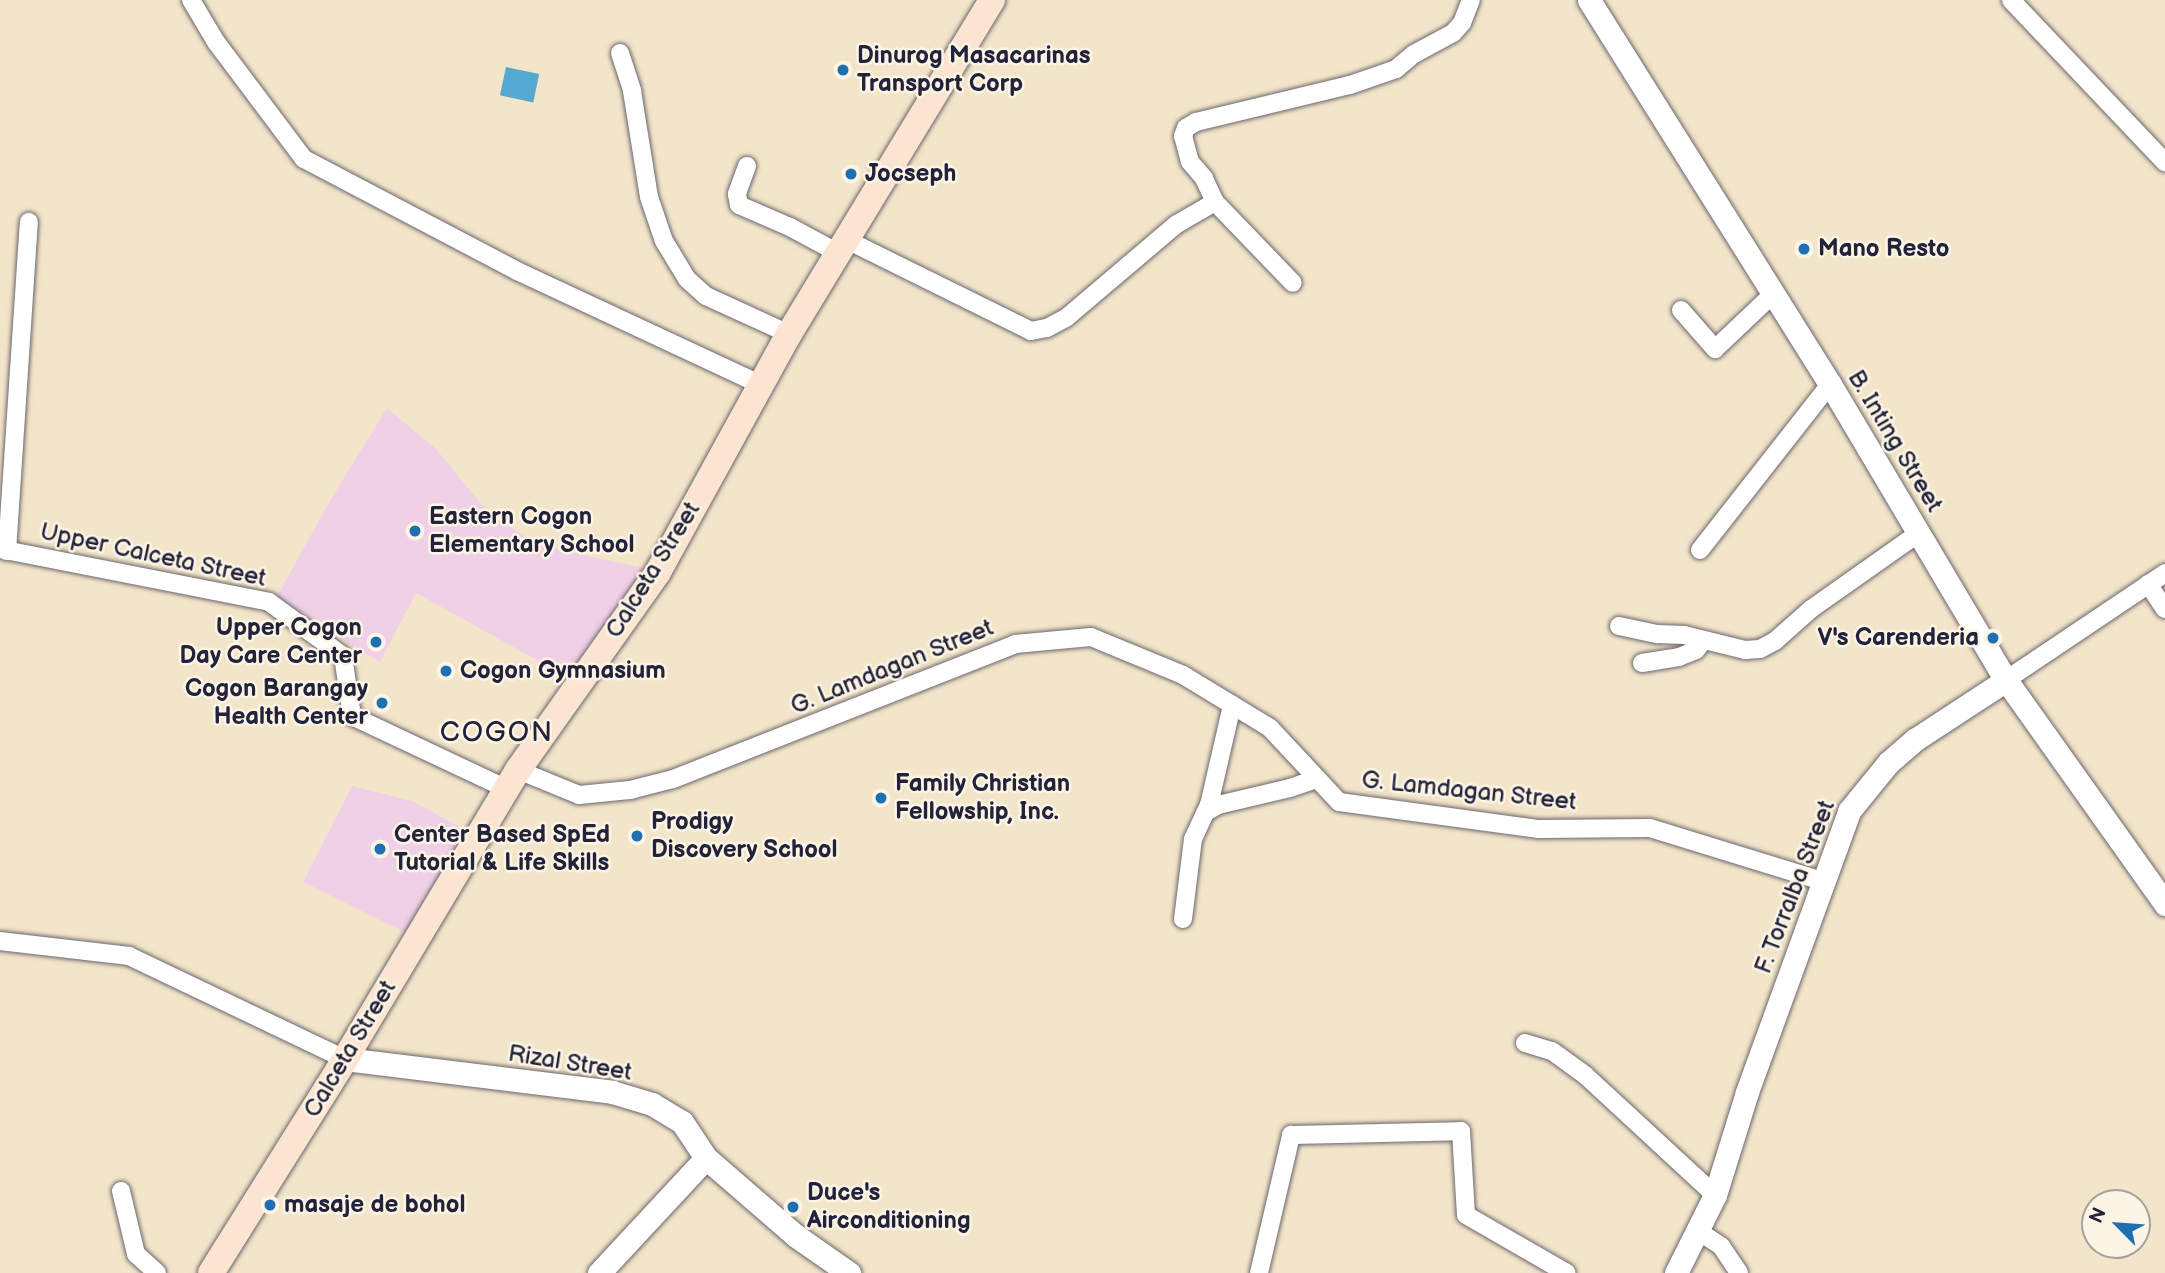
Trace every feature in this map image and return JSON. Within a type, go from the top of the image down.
[{"type":"main road","name":"Calceta Street","points":[[211,1273],[345,1059],[512,779],[658,572],[789,334],[992,0]]},
{"type":"street","points":[[191,0],[216,42],[304,159],[517,271],[761,385]]},
{"type":"street","points":[[1293,283],[1215,202],[1205,178],[1190,162],[1183,136],[1186,128],[1196,122],[1350,85],[1396,69],[1414,54],[1453,33],[1462,23],[1471,0]]},
{"type":"street","name":"B. Inting Street","points":[[1589,0],[1830,384],[2006,680],[2165,904]]},
{"type":"street","points":[[2011,0],[2165,162]]},
{"type":"street","points":[[620,53],[632,91],[649,197],[664,241],[687,279],[706,296],[789,334]]},
{"type":"street","points":[[747,166],[737,194],[739,205],[842,246],[1031,331],[1047,328],[1066,318],[1177,224],[1215,202]]},
{"type":"street","points":[[4,550],[29,222]]},
{"type":"street","points":[[1681,310],[1716,349],[1773,294]]},
{"type":"street","points":[[1700,550],[1830,384]]},
{"type":"street","points":[[1619,626],[1657,634],[1684,635],[1745,650],[1760,649],[1774,641],[1811,609],[1920,532]]},
{"type":"street","name":"Upper Calceta Street","points":[[4,550],[269,602],[343,656],[352,716],[512,779]]},
{"type":"street","name":"F. Torralba Street","points":[[1676,1273],[1715,1195],[1746,1092],[1849,811],[1888,762],[2165,573]]},
{"type":"street","points":[[2148,584],[2165,609]]},
{"type":"street","points":[[1657,634],[1639,667],[1679,657],[1696,650],[1703,641]]},
{"type":"street","name":"G. Lamdagan Street","points":[[512,779],[579,795],[630,790],[673,779],[1015,644],[1091,637],[1183,675],[1270,728],[1339,802],[1539,829],[1650,828],[1822,881]]},
{"type":"street","points":[[1183,919],[1193,839],[1206,812],[1232,705]]},
{"type":"street","points":[[1206,812],[1218,805],[1316,779]]},
{"type":"street","points":[[0,941],[129,956],[345,1059]]},
{"type":"street","points":[[1525,1043],[1552,1051],[1585,1075],[1715,1195]]},
{"type":"street","name":"Rizal Street","points":[[345,1059],[612,1092],[652,1104],[682,1122],[706,1158],[796,1236],[849,1273]]},
{"type":"street","points":[[1259,1273],[1291,1135],[1461,1131],[1466,1215],[1567,1273]]},
{"type":"street","points":[[599,1273],[706,1158]]},
{"type":"street","points":[[121,1191],[135,1254],[157,1273]]},
{"type":"street","points":[[1698,1231],[1721,1246],[1739,1273]]},
{"type":"shaded area","name":"Eastern Cogon Elementary School","points":[[387,408],[436,449],[491,516],[543,546],[643,568],[569,678],[416,593],[380,662],[275,600],[331,499]]},
{"type":"shaded area","points":[[352,786],[412,801],[467,831],[408,934],[303,882]]},
{"type":"water","points":[[506,67],[539,74],[533,102],[500,95]]},
{"type":"place","name":"Dinurog Masacarinas Transport Corp","points":[[843,70]]},
{"type":"place","name":"Jocseph","points":[[851,174]]},
{"type":"place","name":"Mano Resto","points":[[1804,249]]},
{"type":"place","name":"Eastern Cogon Elementary School","points":[[415,531]]},
{"type":"place","name":"V's Carenderia","points":[[1993,638]]},
{"type":"place","name":"Upper Cogon Day Care Center","points":[[376,642]]},
{"type":"place","name":"Cogon Gymnasium","points":[[446,671]]},
{"type":"place","name":"Cogon Barangay Health Center","points":[[382,703]]},
{"type":"place","name":"Family Christian Fellowship, Inc.","points":[[881,798]]},
{"type":"place","name":"Prodigy Discovery School","points":[[637,836]]},
{"type":"place","name":"Center Based SpEd Tutorial & Life Skills","points":[[380,849]]},
{"type":"place","name":"masaje de bohol","points":[[270,1205]]},
{"type":"place","name":"Duce's Airconditioning","points":[[793,1207]]},
{"type":"district","name":"COGON","points":[[497,733]]}]
